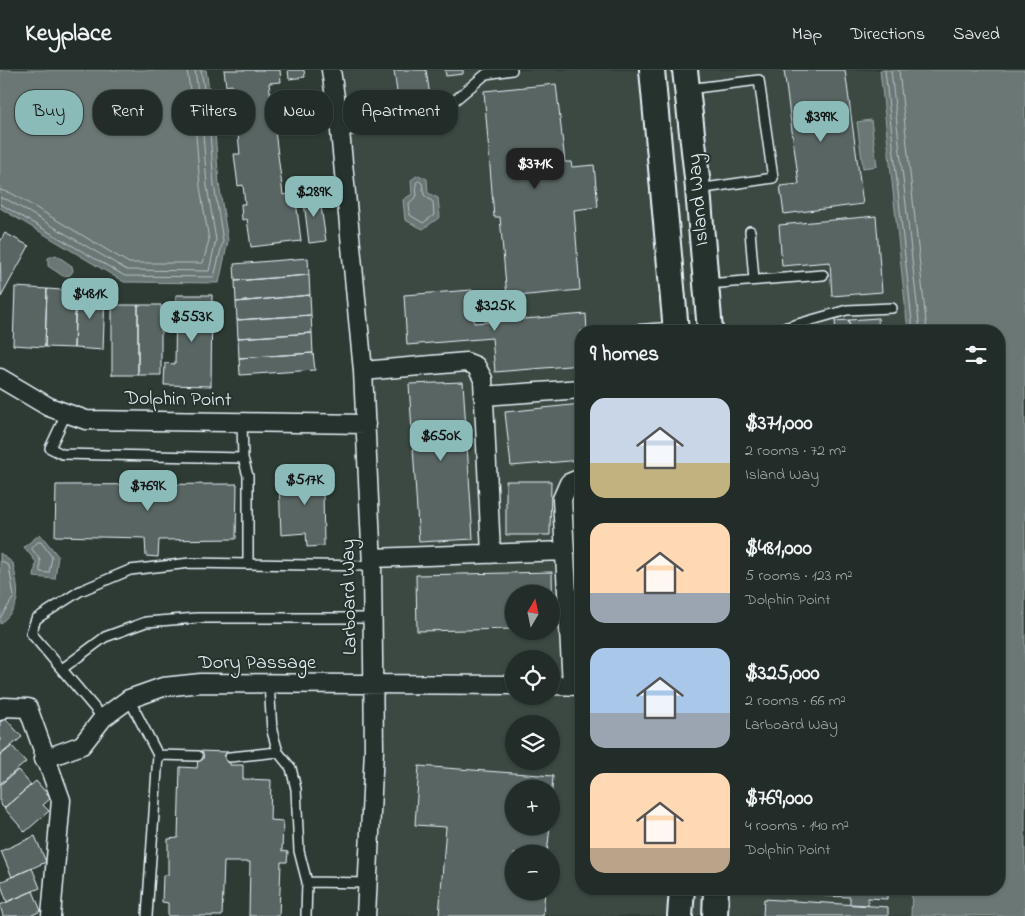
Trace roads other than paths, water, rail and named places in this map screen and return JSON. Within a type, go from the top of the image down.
[{"type":"street","name":"Larboard Way","points":[[331,70],[340,131],[363,371],[372,562],[374,750],[366,916]]},
{"type":"street","name":"Island Way","points":[[652,70],[676,325]]},
{"type":"street","name":"Island Way","points":[[686,80],[710,325]]},
{"type":"street","points":[[363,371],[466,362],[476,366],[483,379],[491,554]]},
{"type":"street","name":"Dolphin Point","points":[[0,378],[66,414],[86,420],[366,424]]},
{"type":"street","points":[[483,396],[575,389]]},
{"type":"street","points":[[575,480],[569,483],[562,499],[575,664]]},
{"type":"street","points":[[372,562],[565,551]]},
{"type":"street","name":"Dory Passage","points":[[44,758],[82,745],[103,718],[129,699],[163,687],[201,683],[505,685]]},
{"type":"street","points":[[560,685],[575,686]]},
{"type":"street","points":[[0,711],[4,707],[28,708],[44,758],[61,800],[51,916]]},
{"type":"street","points":[[680,916],[682,895]]},
{"type":"street","points":[[715,916],[716,895]]},
{"type":"lane","points":[[340,131],[392,125],[426,118],[442,111],[486,74],[512,70]]},
{"type":"lane","points":[[686,80],[759,80],[773,178],[698,189]]},
{"type":"lane","points":[[750,231],[754,280]]},
{"type":"lane","points":[[706,284],[823,275]]},
{"type":"lane","points":[[794,325],[847,310],[892,308]]},
{"type":"lane","points":[[66,414],[50,448],[62,454],[243,458]]},
{"type":"lane","points":[[242,423],[243,458],[248,476],[248,564]]},
{"type":"lane","points":[[103,718],[32,633],[36,619],[80,590],[130,570],[190,563],[372,562]]},
{"type":"lane","points":[[62,669],[106,637],[146,622],[198,618],[373,618]]},
{"type":"lane","points":[[270,684],[272,731],[278,752],[291,768],[296,789],[298,851],[307,882],[306,916]]},
{"type":"lane","points":[[129,699],[158,755],[147,916]]},
{"type":"lane","points":[[230,757],[278,752]]},
{"type":"lane","points":[[158,755],[198,756]]},
{"type":"lane","points":[[307,882],[369,883]]},
{"type":"water","points":[[0,70],[206,70],[209,90],[172,90],[172,135],[215,135],[219,184],[228,241],[219,283],[124,282],[0,208]]},
{"type":"water","points":[[880,70],[1025,70],[1025,916],[911,916],[912,895],[1005,895],[1005,325],[907,325]]},
{"type":"water","points":[[871,120],[877,166],[863,168],[857,122]]},
{"type":"water","points":[[418,175],[427,179],[428,193],[438,198],[440,217],[423,229],[405,220],[403,200],[412,194],[411,180]]},
{"type":"water","points":[[56,255],[72,266],[73,271],[70,275],[63,276],[48,266],[48,258]]},
{"type":"water","points":[[40,534],[58,556],[55,579],[34,577],[36,562],[24,547]]},
{"type":"water","points":[[0,553],[13,563],[17,596],[13,610],[0,624]]}]
